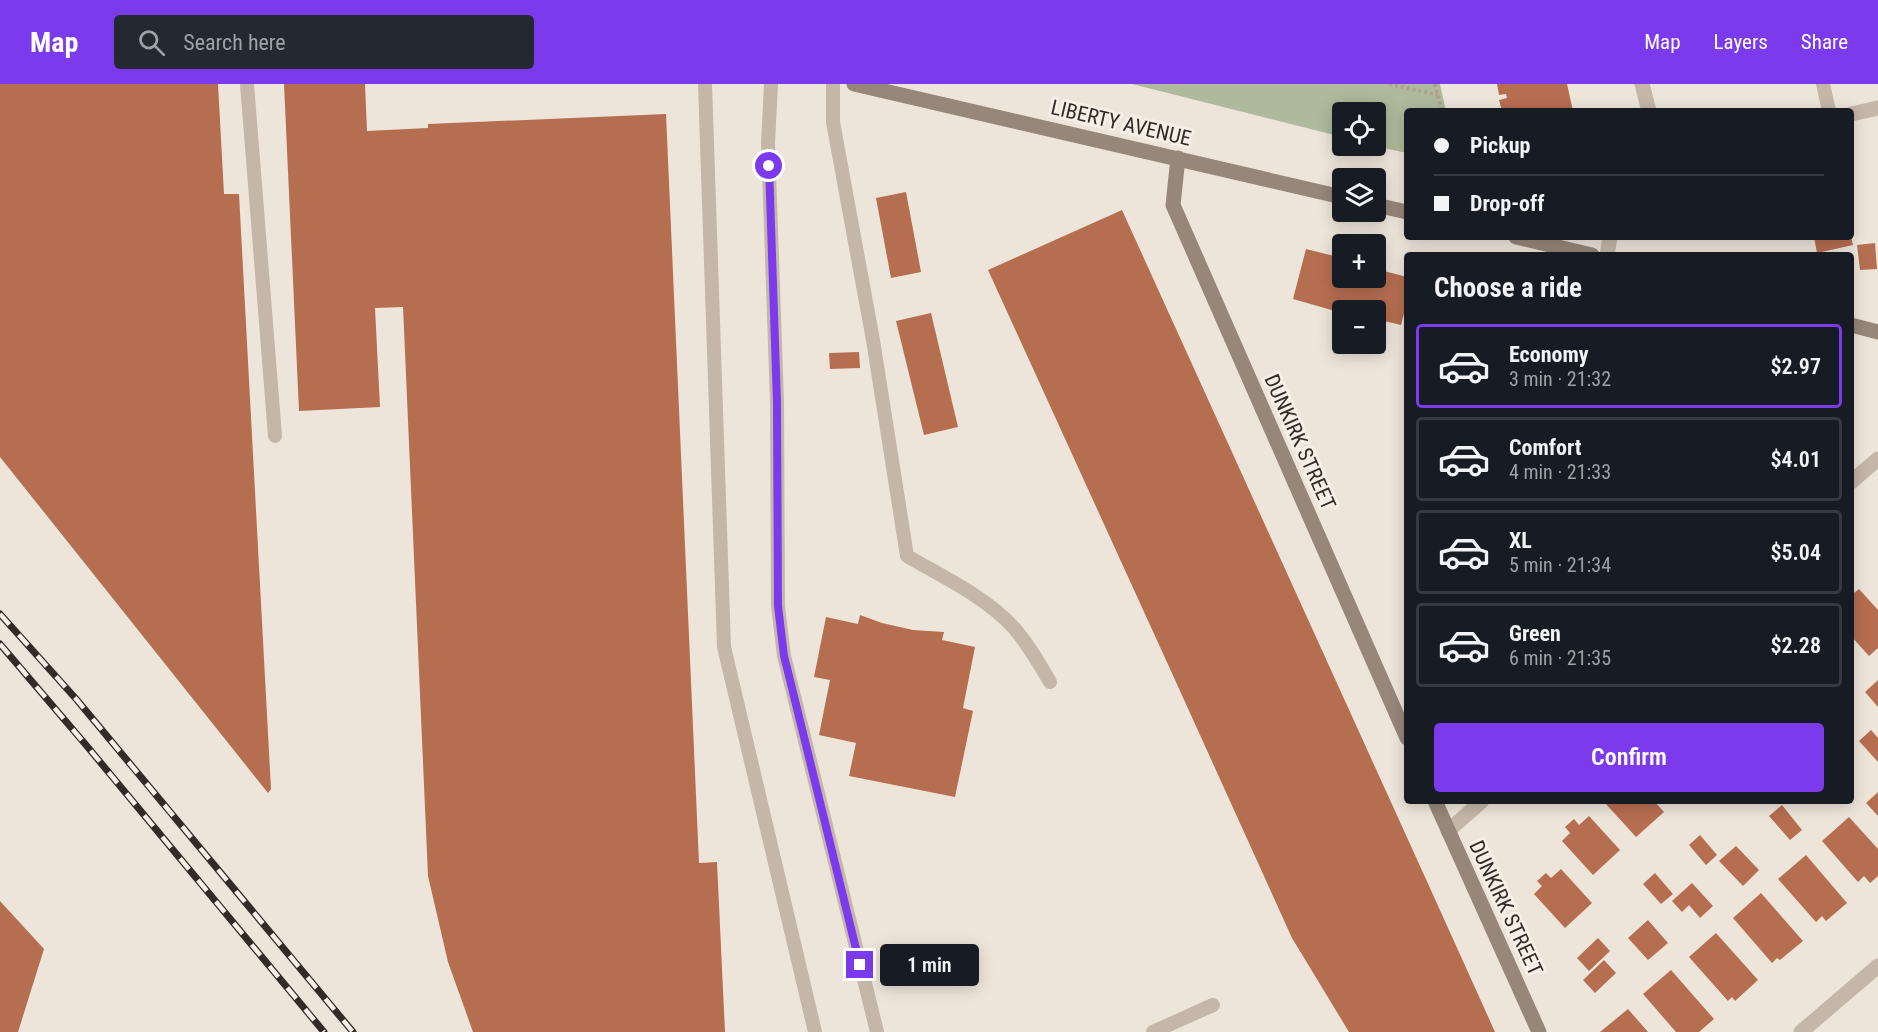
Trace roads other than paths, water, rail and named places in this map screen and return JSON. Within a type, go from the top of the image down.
[{"type":"main road","name":"LIBERTY AVENUE","points":[[854,84],[1332,195]]},
{"type":"main road","name":"DUNKIRK STREET","points":[[1178,158],[1173,205],[1404,731]]},
{"type":"main road","points":[[1386,207],[1404,211]]},
{"type":"main road","points":[[1541,240],[1582,252]]},
{"type":"main road","points":[[1854,326],[1878,332]]},
{"type":"main road","name":"DUNKIRK STREET","points":[[1436,804],[1539,1032]]},
{"type":"street","points":[[1642,84],[1648,108]]},
{"type":"street","points":[[1854,113],[1878,108]]},
{"type":"street","points":[[1854,479],[1878,459]]},
{"type":"street","points":[[1448,831],[1479,804]]},
{"type":"street","points":[[1801,1032],[1878,966]]},
{"type":"lane","points":[[247,84],[275,436]]},
{"type":"lane","points":[[705,84],[724,647],[815,1032]]},
{"type":"lane","points":[[771,84],[768,142],[777,402],[778,606],[789,676],[877,1032]]},
{"type":"lane","points":[[833,84],[833,122],[873,340],[907,556],[980,600],[1000,615],[1024,641],[1050,682]]},
{"type":"lane","points":[[1823,84],[1828,108]]},
{"type":"lane","points":[[1153,1032],[1213,1005]]},
{"type":"railway","points":[[0,614],[77,700],[353,1032]]},
{"type":"railway","points":[[0,644],[324,1032]]}]
